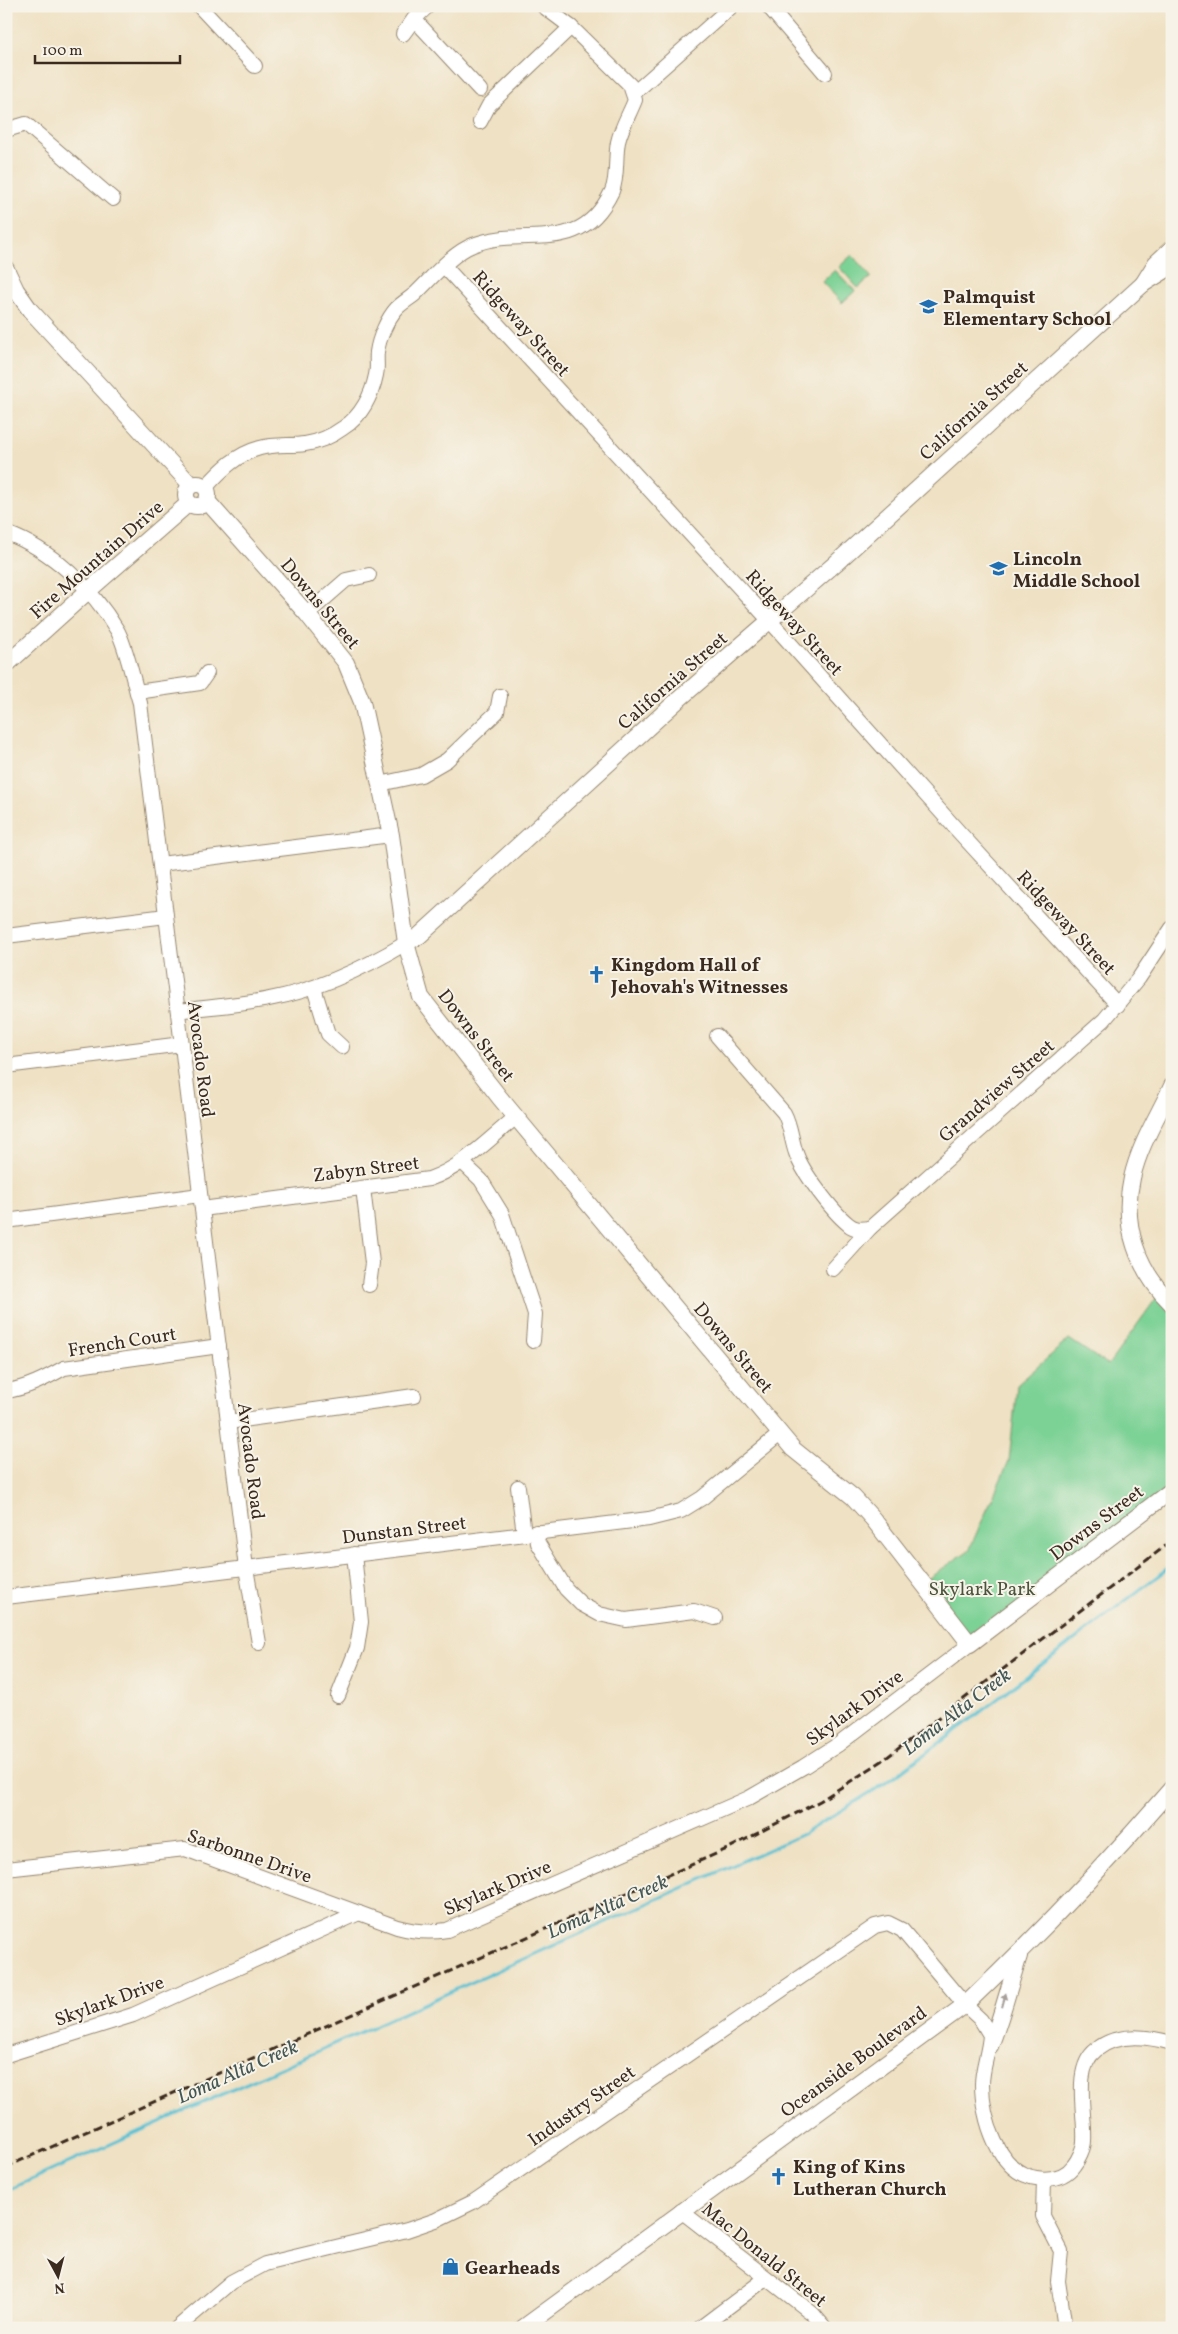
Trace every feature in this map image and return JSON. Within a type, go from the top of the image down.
[{"type":"main road","name":"California Street","points":[[1143,284],[1156,263],[1172,248]]},
{"type":"main road","name":"California Street","points":[[406,943],[418,936],[678,700],[770,620],[1143,284],[1172,266]]},
{"type":"main road","name":"Downs Street","points":[[6,269],[16,290],[30,310],[201,491],[307,614],[346,663],[362,702],[391,835],[406,943],[421,996],[516,1117],[792,1449],[853,1497],[970,1644],[1172,1490]]},
{"type":"main road","name":"Fire Mountain Drive","points":[[6,665],[190,503],[186,496],[201,491]]},
{"type":"main road","points":[[1172,1086],[1137,1162],[1132,1179],[1128,1210],[1138,1259],[1160,1292],[1172,1304]]},
{"type":"main road","name":"Oceanside Boulevard","points":[[523,2328],[965,2005],[1020,1953],[1112,1858],[1172,1788]]},
{"type":"main road","points":[[990,2046],[1020,1953]]},
{"type":"street","points":[[199,6],[255,66]]},
{"type":"street","points":[[402,34],[428,6]]},
{"type":"street","points":[[201,491],[225,465],[259,448],[305,444],[325,439],[345,428],[356,418],[368,399],[377,373],[376,354],[381,336],[396,309],[444,266],[471,246],[490,240],[555,237],[574,231],[590,219],[603,205],[613,189],[618,141],[635,100],[634,93],[630,85],[571,27],[543,6]]},
{"type":"street","points":[[634,93],[732,6]]},
{"type":"street","points":[[768,6],[825,74]]},
{"type":"street","points":[[414,19],[480,90]]},
{"type":"street","points":[[480,122],[490,106],[571,27]]},
{"type":"street","points":[[6,130],[26,124],[113,199]]},
{"type":"street","name":"Ridgeway Street","points":[[444,266],[770,620],[959,832],[1118,1005]]},
{"type":"street","name":"Avocado Road","points":[[6,533],[43,551],[88,591],[118,631],[140,703],[246,1568],[259,1643]]},
{"type":"street","points":[[307,614],[346,580],[369,575]]},
{"type":"street","points":[[136,692],[200,683],[207,673]]},
{"type":"street","points":[[380,784],[421,775],[447,760],[497,712],[500,696]]},
{"type":"street","points":[[160,864],[391,835]]},
{"type":"street","points":[[6,936],[166,916]]},
{"type":"street","name":"Grandview Street","points":[[833,1269],[870,1228],[1104,1020],[1140,978],[1172,928]]},
{"type":"street","name":"California Street","points":[[178,1011],[269,999],[314,988],[338,979],[406,943]]},
{"type":"street","points":[[314,988],[328,1034],[342,1047]]},
{"type":"street","points":[[717,1036],[784,1113],[789,1122],[796,1153],[805,1174],[849,1225],[860,1230],[870,1228]]},
{"type":"street","points":[[6,1066],[182,1044]]},
{"type":"street","name":"Zabyn Street","points":[[6,1221],[363,1188],[429,1179],[448,1172],[516,1117]]},
{"type":"street","points":[[462,1162],[481,1180],[502,1214],[535,1314],[533,1341]]},
{"type":"street","points":[[363,1188],[372,1263],[369,1285]]},
{"type":"street","name":"French Court","points":[[6,1391],[18,1390],[44,1380],[64,1368],[219,1346]]},
{"type":"street","points":[[228,1422],[414,1396]]},
{"type":"street","name":"Dunstan Street","points":[[6,1597],[648,1519],[681,1511],[702,1498],[780,1434]]},
{"type":"street","points":[[518,1486],[530,1533],[566,1589],[581,1604],[599,1614],[626,1620],[694,1611],[715,1618]]},
{"type":"street","points":[[338,1696],[357,1648],[361,1622],[354,1554]]},
{"type":"street","name":"Skylark Drive","points":[[6,2055],[133,2015],[360,1913],[415,1932],[447,1930],[740,1801],[804,1767],[839,1744],[970,1644]]},
{"type":"street","name":"Sarbonne Drive","points":[[6,1869],[170,1849],[185,1849],[360,1913]]},
{"type":"street","name":"Industry Street","points":[[177,2328],[194,2322],[230,2282],[265,2264],[407,2230],[436,2220],[473,2202],[875,1926],[888,1923],[902,1930],[965,2005],[981,2020],[990,2036],[990,2046]]},
{"type":"street","points":[[990,2046],[982,2082],[983,2111],[1002,2156],[1011,2167],[1026,2177],[1044,2179],[1065,2174],[1074,2166],[1084,2143],[1081,2084],[1088,2059],[1095,2050],[1111,2040],[1122,2037],[1159,2039],[1172,2043]]},
{"type":"street","points":[[1044,2179],[1043,2216],[1061,2251],[1058,2281],[1065,2328]]},
{"type":"street","name":"Mac Donald Street","points":[[681,2211],[765,2279],[813,2314],[825,2328]]},
{"type":"street","points":[[700,2328],[765,2279]]},
{"type":"green space","points":[[852,255],[871,277],[858,288],[839,267]]},
{"type":"green space","points":[[835,270],[855,291],[842,303],[822,282]]},
{"type":"green space","name":"Skylark Park","points":[[1160,1293],[1172,1301],[1172,1490],[970,1644],[922,1583],[969,1550],[1009,1461],[1017,1385],[1069,1339],[1108,1365]]},
{"type":"waterway","name":"Loma Alta Creek","points":[[6,2191],[803,1834],[884,1784],[1172,1565]]},
{"type":"railway","points":[[6,2167],[727,1849],[820,1801],[882,1761],[1172,1541]]},
{"type":"place","name":"Palmquist Elementary School","points":[[929,307]]},
{"type":"place","name":"Lincoln Middle School","points":[[999,569]]},
{"type":"place","name":"Kingdom Hall of Jehovah's Witnesses","points":[[597,975]]},
{"type":"place","name":"King of Kins Lutheran Church","points":[[779,2177]]},
{"type":"place","name":"Gearheads","points":[[451,2267]]}]
